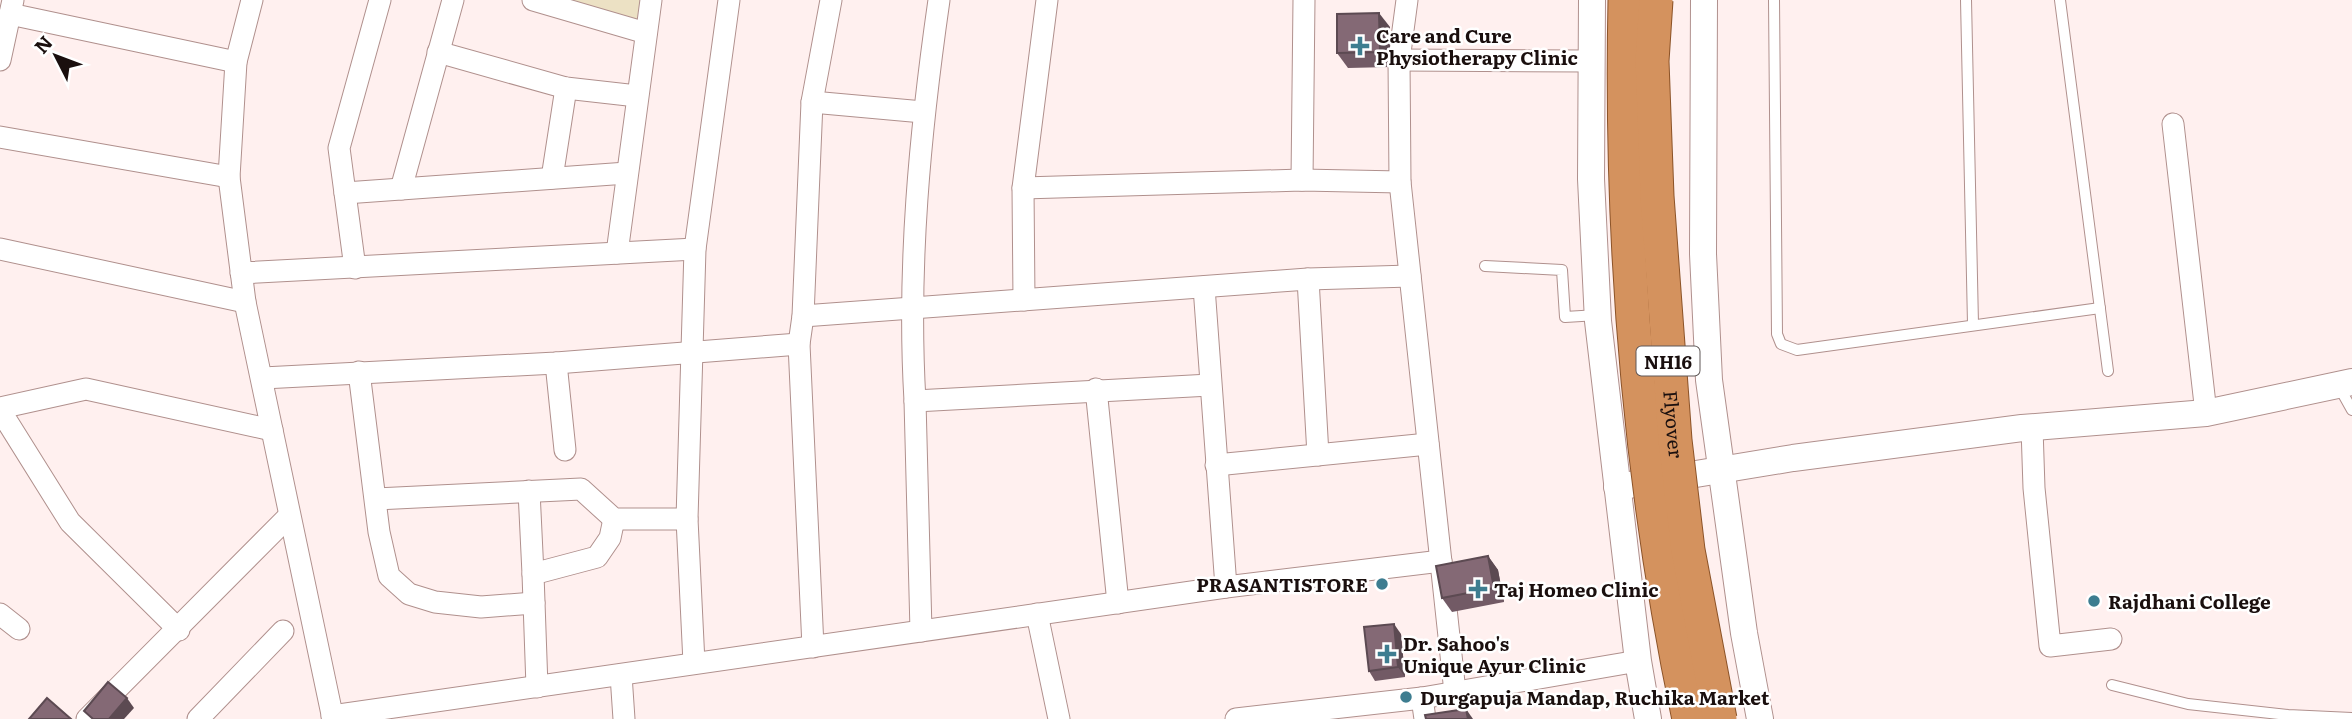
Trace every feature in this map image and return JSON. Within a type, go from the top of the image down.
[{"type":"highway","name":"Flyover","points":[[1625,0],[1625,187],[1632,319],[1656,534],[1689,719]]},
{"type":"highway","name":"Flyover","points":[[1656,0],[1652,61],[1657,196],[1673,427],[1688,550],[1720,719]]},
{"type":"street","points":[[252,0],[236,62],[229,177],[245,302],[333,718],[1226,587],[1441,561]]},
{"type":"street","points":[[355,268],[339,148],[380,0]]},
{"type":"street","points":[[401,189],[453,0]]},
{"type":"street","points":[[533,0],[646,33]]},
{"type":"street","points":[[617,253],[651,0]]},
{"type":"street","points":[[694,663],[687,519],[695,249],[729,0]]},
{"type":"street","points":[[813,647],[799,344],[803,316],[813,102],[831,0]]},
{"type":"street","points":[[921,631],[913,308],[923,112],[939,0]]},
{"type":"street","points":[[1024,300],[1023,188],[1047,0]]},
{"type":"street","points":[[1302,180],[1304,0]]},
{"type":"street","points":[[1407,0],[1399,60],[1400,182],[1455,692]]},
{"type":"street","points":[[1592,0],[1591,179],[1598,315],[1638,661],[1648,719]]},
{"type":"street","points":[[1704,0],[1703,254],[1709,380],[1720,468],[1760,719]]},
{"type":"street","points":[[0,60],[12,7],[236,62]]},
{"type":"street","points":[[439,52],[566,88],[637,96]]},
{"type":"street","points":[[1399,60],[1590,61]]},
{"type":"street","points":[[552,178],[566,88]]},
{"type":"street","points":[[813,102],[923,112]]},
{"type":"street","points":[[2173,124],[2206,412]]},
{"type":"street","points":[[0,136],[229,177]]},
{"type":"street","points":[[345,193],[627,173]]},
{"type":"street","points":[[1023,188],[1302,180],[1400,182]]},
{"type":"street","points":[[241,273],[695,249]]},
{"type":"street","points":[[0,250],[245,302]]},
{"type":"street","points":[[803,316],[1308,279],[1410,276]]},
{"type":"street","points":[[1308,279],[1318,455]]},
{"type":"street","points":[[1204,287],[1226,587]]},
{"type":"street","points":[[263,378],[556,363],[799,344]]},
{"type":"street","points":[[556,363],[565,450]]},
{"type":"street","points":[[359,372],[379,532],[389,576],[409,594],[435,602],[481,607],[534,603]]},
{"type":"street","points":[[1617,487],[1720,468],[2032,428],[2206,412],[2345,384]]},
{"type":"street","points":[[915,401],[1096,389],[1210,385]]},
{"type":"street","points":[[179,630],[70,522],[0,409],[86,389],[272,430]]},
{"type":"street","points":[[1096,389],[1118,603]]},
{"type":"street","points":[[2032,428],[2034,488],[2050,646],[2111,639]]},
{"type":"street","points":[[1216,465],[1428,444]]},
{"type":"street","points":[[376,499],[582,489],[614,519],[687,519]]},
{"type":"street","points":[[528,491],[537,687]]},
{"type":"street","points":[[87,719],[179,630],[289,516]]},
{"type":"street","points":[[533,574],[597,557],[610,538],[614,519]]},
{"type":"street","points":[[0,614],[19,629]]},
{"type":"street","points":[[1037,614],[1059,719]]},
{"type":"street","points":[[198,719],[283,631]]},
{"type":"street","points":[[1237,719],[1422,698],[1638,661]]},
{"type":"street","points":[[621,675],[624,719]]},
{"type":"street","points":[[1422,698],[1425,719]]},
{"type":"lane","points":[[1774,0],[1778,340],[1785,347],[1797,350],[2100,307]]},
{"type":"lane","points":[[1966,0],[1973,324]]},
{"type":"lane","points":[[2060,0],[2109,371]]},
{"type":"lane","points":[[1485,266],[1562,270],[1565,317],[1598,315]]},
{"type":"lane","points":[[2345,384],[2352,410]]},
{"type":"lane","points":[[2112,685],[2188,704],[2288,715],[2352,718]]},
{"type":"shaded area","points":[[554,0],[643,0],[639,22]]},
{"type":"building","points":[[1379,13],[1380,52],[1337,53],[1337,14]]},
{"type":"building","points":[[1488,556],[1494,588],[1442,598],[1436,566]]},
{"type":"building","points":[[1394,624],[1398,667],[1369,671],[1364,627]]},
{"type":"building","points":[[108,682],[127,698],[109,719],[93,719],[84,711]]},
{"type":"building","points":[[47,698],[71,719],[29,719]]},
{"type":"building","points":[[1466,709],[1468,719],[1426,719],[1425,715]]},
{"type":"place","name":"Care and Cure Physiotherapy Clinic","points":[[1360,46]]},
{"type":"place","name":"PRASANTISTORE","points":[[1382,584]]},
{"type":"place","name":"Taj Homeo Clinic","points":[[1478,589]]},
{"type":"place","name":"Rajdhani College","points":[[2094,601]]},
{"type":"place","name":"Dr. Sahoo's Unique Ayur Clinic","points":[[1387,654]]},
{"type":"place","name":"Durgapuja Mandap, Ruchika Market","points":[[1406,697]]}]
